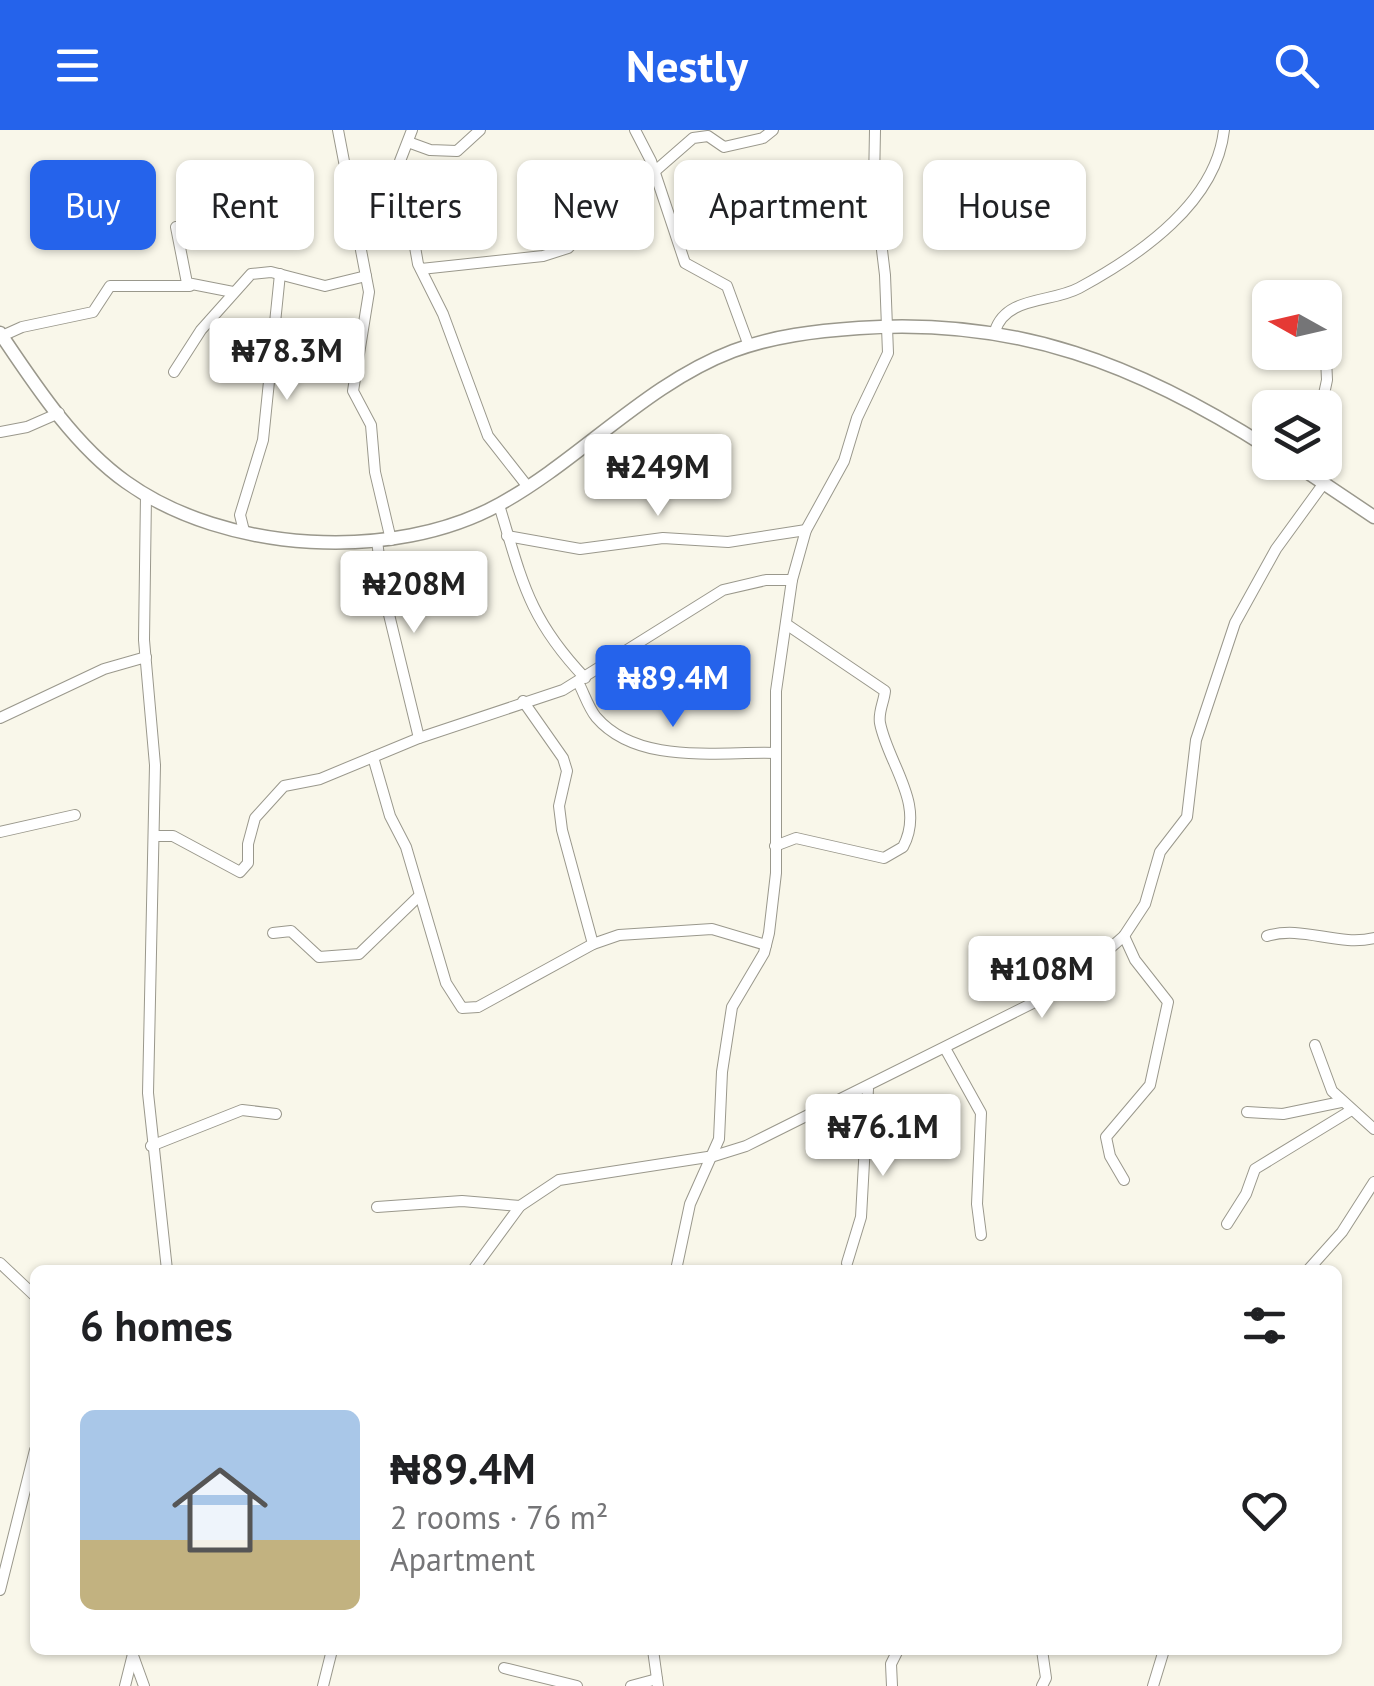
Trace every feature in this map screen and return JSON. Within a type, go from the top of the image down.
[{"type":"main road","points":[[1,334],[88,450],[146,495],[198,520],[311,542],[384,540],[454,526],[528,487],[693,370],[750,346],[816,331],[888,326],[995,331],[1093,356],[1182,396],[1252,437]]},
{"type":"main road","points":[[1321,480],[1374,517]]},
{"type":"street","points":[[338,130],[366,276],[366,318],[352,391],[371,425],[384,540],[384,594],[419,738]]},
{"type":"street","points":[[480,130],[457,151],[430,150],[410,136],[400,160],[421,269],[443,314],[488,436],[528,487]]},
{"type":"street","points":[[635,130],[649,160]]},
{"type":"street","points":[[750,346],[727,286],[685,264],[654,172],[693,138],[708,136],[724,147],[763,138],[773,130]]},
{"type":"street","points":[[677,1265],[690,1204],[714,1156],[721,1128],[722,1072],[732,1007],[766,945],[774,899],[776,691],[792,580],[806,530],[844,461],[857,418],[883,366],[888,326],[874,184],[874,130]]},
{"type":"street","points":[[995,331],[1000,317],[1009,309],[1077,290],[1149,243],[1208,182],[1217,168],[1224,130]]},
{"type":"street","points":[[182,250],[183,277],[190,286]]},
{"type":"street","points":[[421,269],[543,256],[562,250]]},
{"type":"street","points":[[174,372],[250,274],[280,274],[325,286],[366,276]]},
{"type":"street","points":[[244,531],[240,516],[263,440],[280,274]]},
{"type":"street","points":[[1,334],[92,312],[110,286],[190,286],[233,292]]},
{"type":"street","points":[[0,432],[27,428],[59,413]]},
{"type":"street","points":[[477,1265],[520,1206],[558,1180],[714,1156],[746,1146],[868,1089],[1067,986],[1124,936],[1144,904],[1160,852],[1187,818],[1196,740],[1234,623],[1276,549],[1324,483]]},
{"type":"street","points":[[146,495],[146,656],[155,764],[148,997],[151,1146],[165,1265]]},
{"type":"street","points":[[499,505],[528,600],[552,643],[581,680],[598,719],[640,745],[704,754],[776,753]]},
{"type":"street","points":[[507,536],[580,549],[663,538],[728,542],[806,530]]},
{"type":"street","points":[[155,836],[173,836],[240,872],[248,863],[250,830],[274,794],[284,786],[320,779],[419,738],[581,680],[723,590],[766,580],[792,580]]},
{"type":"street","points":[[775,846],[796,838],[884,858],[903,847],[909,827],[906,790],[879,717],[885,691],[786,624]]},
{"type":"street","points":[[0,718],[104,670],[146,656]]},
{"type":"street","points":[[523,702],[564,758],[567,771],[559,806],[562,830],[593,944]]},
{"type":"street","points":[[373,757],[390,816],[406,847],[446,983],[462,1008],[478,1007],[516,989],[593,944],[640,931],[712,929],[766,945]]},
{"type":"street","points":[[0,832],[75,816]]},
{"type":"street","points":[[273,932],[291,931],[320,957],[359,954],[418,897]]},
{"type":"street","points":[[1267,936],[1292,932],[1349,941],[1374,938]]},
{"type":"street","points":[[1124,936],[1134,960],[1168,1002],[1150,1084],[1106,1136],[1124,1180]]},
{"type":"street","points":[[1315,1045],[1326,1080],[1340,1102],[1374,1129]]},
{"type":"street","points":[[946,1050],[982,1113],[977,1204],[980,1235]]},
{"type":"street","points":[[847,1263],[861,1217],[868,1089]]},
{"type":"street","points":[[1247,1112],[1283,1114],[1340,1102]]},
{"type":"street","points":[[151,1146],[242,1110],[276,1114]]},
{"type":"street","points":[[1227,1224],[1246,1194],[1256,1168],[1350,1111]]},
{"type":"street","points":[[1312,1265],[1342,1232],[1374,1182]]},
{"type":"street","points":[[377,1207],[462,1200],[520,1206]]},
{"type":"street","points":[[0,1263],[30,1291]]},
{"type":"street","points":[[0,1590],[30,1470]]},
{"type":"street","points":[[125,1686],[131,1655]]},
{"type":"street","points":[[133,1655],[144,1686]]},
{"type":"street","points":[[323,1686],[331,1655]]},
{"type":"street","points":[[631,1686],[658,1683],[654,1655]]},
{"type":"street","points":[[892,1686],[891,1664],[896,1655]]},
{"type":"street","points":[[1042,1686],[1046,1678],[1043,1655]]},
{"type":"street","points":[[1152,1686],[1162,1655]]},
{"type":"street","points":[[504,1668],[577,1686]]}]
